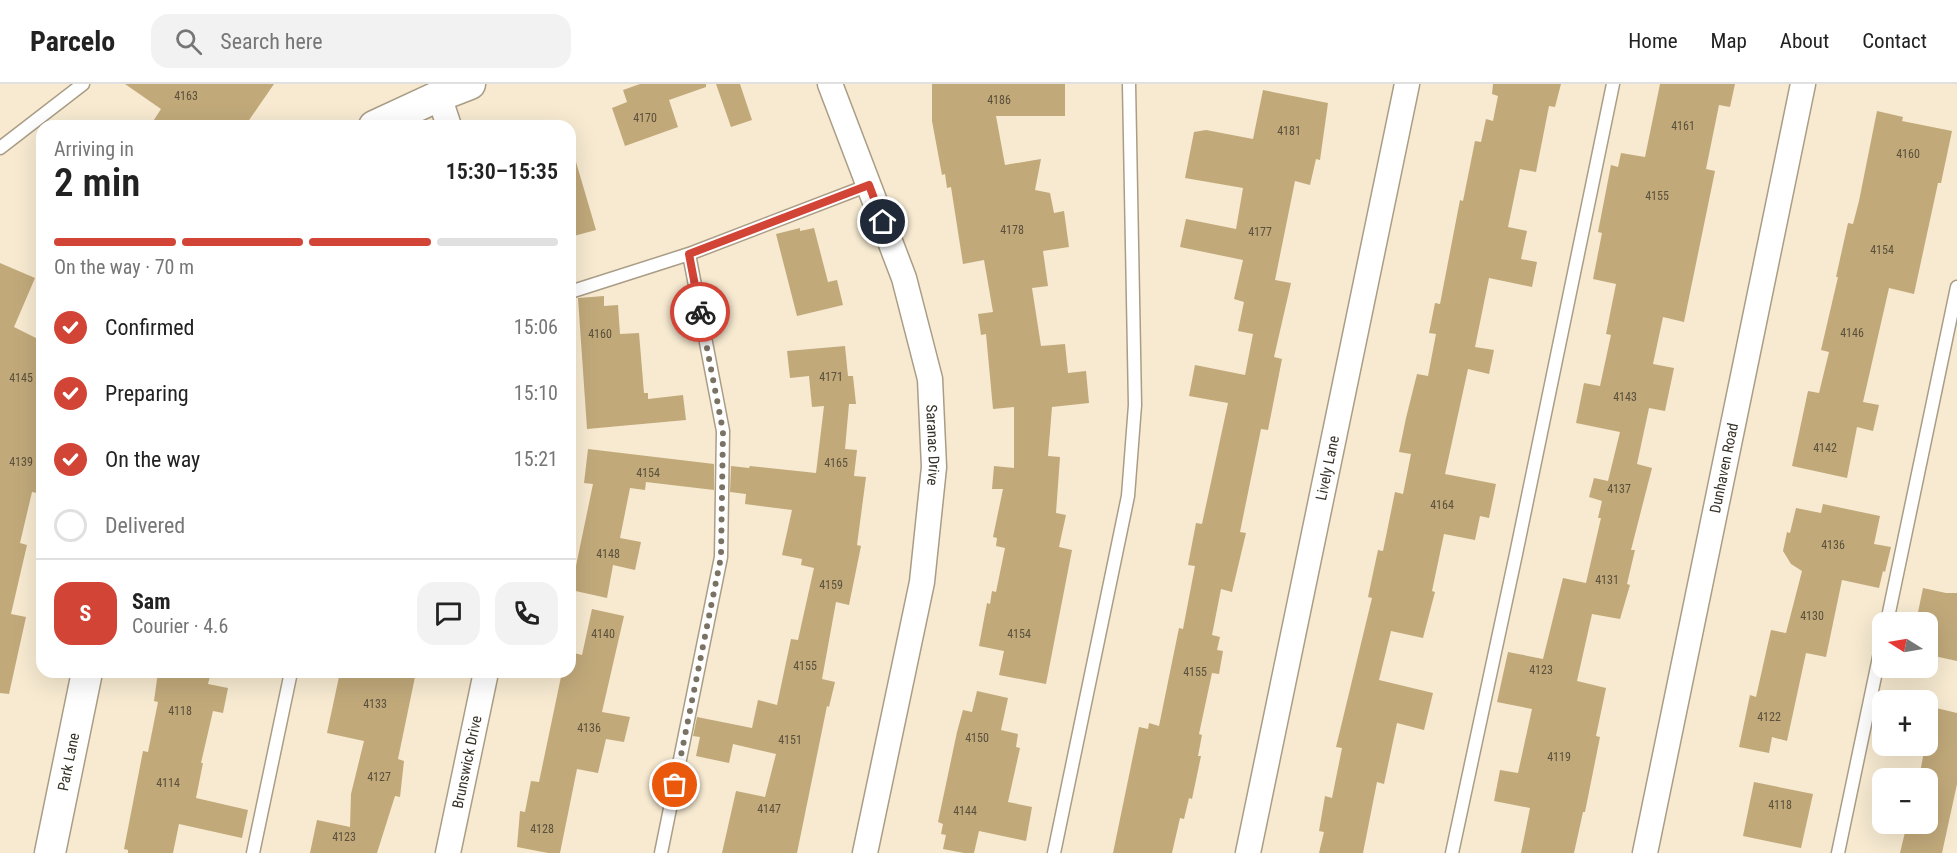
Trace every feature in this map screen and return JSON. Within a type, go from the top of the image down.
[{"type":"street","points":[[387,120],[470,84]]},
{"type":"street","name":"Saranac Drive","points":[[830,84],[904,278],[930,379],[934,466],[922,582],[865,853]]},
{"type":"street","name":"Lively Lane","points":[[1248,853],[1407,84]]},
{"type":"street","name":"Dunhaven Road","points":[[1645,853],[1803,84]]},
{"type":"street","points":[[439,96],[447,120]]},
{"type":"street","name":"Park Lane","points":[[50,853],[86,678]]},
{"type":"street","name":"Brunswick Drive","points":[[448,853],[485,678]]},
{"type":"lane","points":[[36,120],[83,84]]},
{"type":"lane","points":[[1054,853],[1128,496],[1135,405],[1129,84]]},
{"type":"lane","points":[[1452,853],[1613,84]]},
{"type":"lane","points":[[0,148],[36,120]]},
{"type":"lane","points":[[576,290],[689,254],[869,185]]},
{"type":"lane","points":[[661,853],[721,557],[723,431],[689,254]]},
{"type":"lane","points":[[1889,612],[1957,287]]},
{"type":"lane","points":[[253,853],[290,678]]},
{"type":"lane","points":[[1838,853],[1875,678]]},
{"type":"building","points":[[125,84],[274,84],[249,120],[154,120],[161,109]]},
{"type":"building","points":[[640,84],[706,84],[706,87],[669,100],[678,127],[625,146],[612,108],[627,102],[623,90]]},
{"type":"building","points":[[716,84],[740,84],[752,120],[731,127]]},
{"type":"building","points":[[932,84],[1065,84],[1065,116],[996,116],[1005,165],[1041,159],[1035,190],[1050,193],[1054,213],[1064,211],[1069,247],[1043,251],[1048,286],[1032,288],[1041,346],[1065,344],[1068,373],[1086,371],[1089,403],[1052,407],[1048,456],[1060,457],[1056,513],[1066,515],[1059,547],[1072,550],[1046,684],[999,675],[1004,651],[979,646],[987,603],[990,604],[992,591],[996,592],[1005,548],[996,546],[997,538],[993,537],[1003,489],[992,489],[994,466],[1014,468],[1014,407],[993,409],[986,334],[981,335],[978,314],[993,312],[984,260],[963,264],[951,187],[947,188],[945,174],[942,175],[932,121]]},
{"type":"building","points":[[1493,84],[1561,84],[1555,107],[1549,106],[1536,172],[1520,169],[1508,227],[1527,231],[1521,259],[1537,262],[1532,287],[1489,278],[1475,347],[1494,350],[1489,374],[1468,369],[1445,474],[1496,484],[1489,518],[1480,516],[1475,540],[1444,534],[1432,591],[1435,592],[1423,638],[1391,631],[1379,680],[1433,693],[1424,730],[1397,723],[1384,784],[1377,782],[1363,853],[1319,853],[1324,832],[1319,831],[1325,796],[1332,798],[1342,748],[1336,747],[1372,598],[1368,597],[1378,550],[1383,551],[1395,492],[1403,494],[1411,454],[1399,452],[1406,418],[1417,374],[1428,376],[1436,334],[1429,333],[1435,303],[1440,304],[1460,200],[1463,201],[1475,141],[1481,142],[1486,119],[1493,121],[1498,96],[1492,94]]},
{"type":"building","points":[[1660,84],[1735,84],[1730,107],[1719,105],[1706,169],[1715,171],[1684,322],[1663,317],[1653,364],[1674,368],[1665,411],[1649,408],[1637,464],[1652,468],[1631,550],[1635,550],[1627,584],[1630,585],[1620,619],[1592,614],[1577,681],[1606,688],[1596,736],[1600,737],[1574,853],[1521,853],[1530,808],[1494,801],[1500,770],[1518,773],[1532,709],[1497,702],[1508,652],[1543,659],[1563,578],[1586,583],[1601,518],[1598,518],[1602,501],[1589,497],[1594,478],[1608,481],[1620,432],[1576,423],[1584,383],[1600,386],[1611,335],[1606,334],[1616,284],[1593,279],[1602,233],[1598,232],[1611,165],[1618,167],[1621,153],[1645,157]]},
{"type":"building","points":[[1263,90],[1328,103],[1320,160],[1316,159],[1310,185],[1295,181],[1275,280],[1291,283],[1274,357],[1282,359],[1268,430],[1261,429],[1240,532],[1246,533],[1232,592],[1221,589],[1212,635],[1220,637],[1217,650],[1223,651],[1219,674],[1212,673],[1199,734],[1202,735],[1198,756],[1201,756],[1192,799],[1189,798],[1184,819],[1180,818],[1172,853],[1113,853],[1139,727],[1148,729],[1149,723],[1159,726],[1179,628],[1183,629],[1195,566],[1188,565],[1196,523],[1202,524],[1228,403],[1189,396],[1195,365],[1245,375],[1253,334],[1238,331],[1244,302],[1234,299],[1243,260],[1180,247],[1186,219],[1236,229],[1243,188],[1185,178],[1194,132],[1206,130],[1253,139]]},
{"type":"building","points":[[1877,111],[1903,117],[1902,121],[1952,131],[1941,183],[1938,183],[1914,294],[1889,288],[1863,402],[1879,405],[1873,431],[1857,427],[1847,478],[1792,466],[1808,391],[1819,393],[1829,352],[1821,350],[1848,223],[1853,224],[1859,201]]},
{"type":"building","points":[[576,162],[596,230],[576,235]]},
{"type":"building","points":[[800,228],[800,231],[814,228],[828,282],[837,280],[843,305],[797,316],[776,234]]},
{"type":"building","points":[[0,263],[35,278],[14,327],[36,338],[36,493],[32,492],[20,543],[27,545],[11,614],[26,617],[9,694],[0,693]]},
{"type":"building","points":[[604,296],[604,306],[618,305],[620,334],[639,333],[644,393],[648,393],[648,399],[683,395],[686,420],[587,429],[578,298]]},
{"type":"building","points":[[845,346],[848,376],[853,376],[856,404],[849,404],[845,449],[857,450],[854,476],[866,477],[857,545],[861,546],[849,605],[836,602],[822,679],[835,682],[829,707],[827,706],[797,853],[722,853],[736,791],[765,797],[776,754],[733,744],[729,763],[696,756],[700,737],[693,736],[697,717],[752,728],[758,700],[777,705],[791,639],[798,640],[814,568],[801,565],[802,559],[782,555],[792,510],[745,504],[746,494],[730,492],[731,466],[816,473],[824,406],[812,407],[809,376],[790,378],[787,351]]},
{"type":"building","points":[[588,449],[714,464],[714,490],[646,482],[645,490],[630,488],[620,538],[641,542],[635,570],[613,565],[607,598],[576,591],[576,566],[593,484],[584,483]]},
{"type":"building","points":[[1823,504],[1880,516],[1874,544],[1891,547],[1885,572],[1883,571],[1879,588],[1842,580],[1826,657],[1806,653],[1787,741],[1772,737],[1769,753],[1739,747],[1750,695],[1756,697],[1771,630],[1786,633],[1802,571],[1791,564],[1783,551],[1787,532],[1790,533],[1796,508],[1821,513]]},
{"type":"building","points":[[1923,588],[1957,593],[1957,661],[1938,657],[1938,612],[1918,612]]},
{"type":"building","points":[[592,609],[624,616],[602,712],[630,717],[624,742],[606,739],[598,773],[577,769],[560,853],[517,847],[520,811],[525,812],[531,781],[539,782],[561,678],[576,678],[576,654],[582,655]]},
{"type":"building","points":[[157,678],[210,678],[208,684],[228,688],[223,713],[213,711],[201,763],[203,763],[196,798],[248,810],[242,838],[179,824],[173,853],[128,853],[128,850],[124,849],[143,751],[148,752],[158,702],[154,701]]},
{"type":"building","points":[[339,678],[415,678],[398,759],[404,761],[400,797],[395,796],[377,853],[310,853],[317,820],[350,827],[351,794],[364,741],[327,733]]},
{"type":"building","points":[[977,691],[1008,698],[1001,730],[1018,734],[1016,747],[1020,748],[1008,802],[1032,807],[1026,841],[979,831],[974,853],[964,853],[943,849],[946,835],[941,834],[943,824],[938,822],[963,710],[972,712]]},
{"type":"building","points":[[1938,708],[1957,713],[1957,784],[1942,853],[1900,853],[1905,834],[1938,834],[1938,768],[1921,768],[1923,756],[1938,756]]},
{"type":"building","points":[[1754,782],[1813,794],[1801,848],[1743,836]]},
{"type":"way so far","points":[[675,785],[721,557],[723,431],[700,312]]},
{"type":"route","points":[[700,312],[689,254],[869,185],[883,222]]}]
